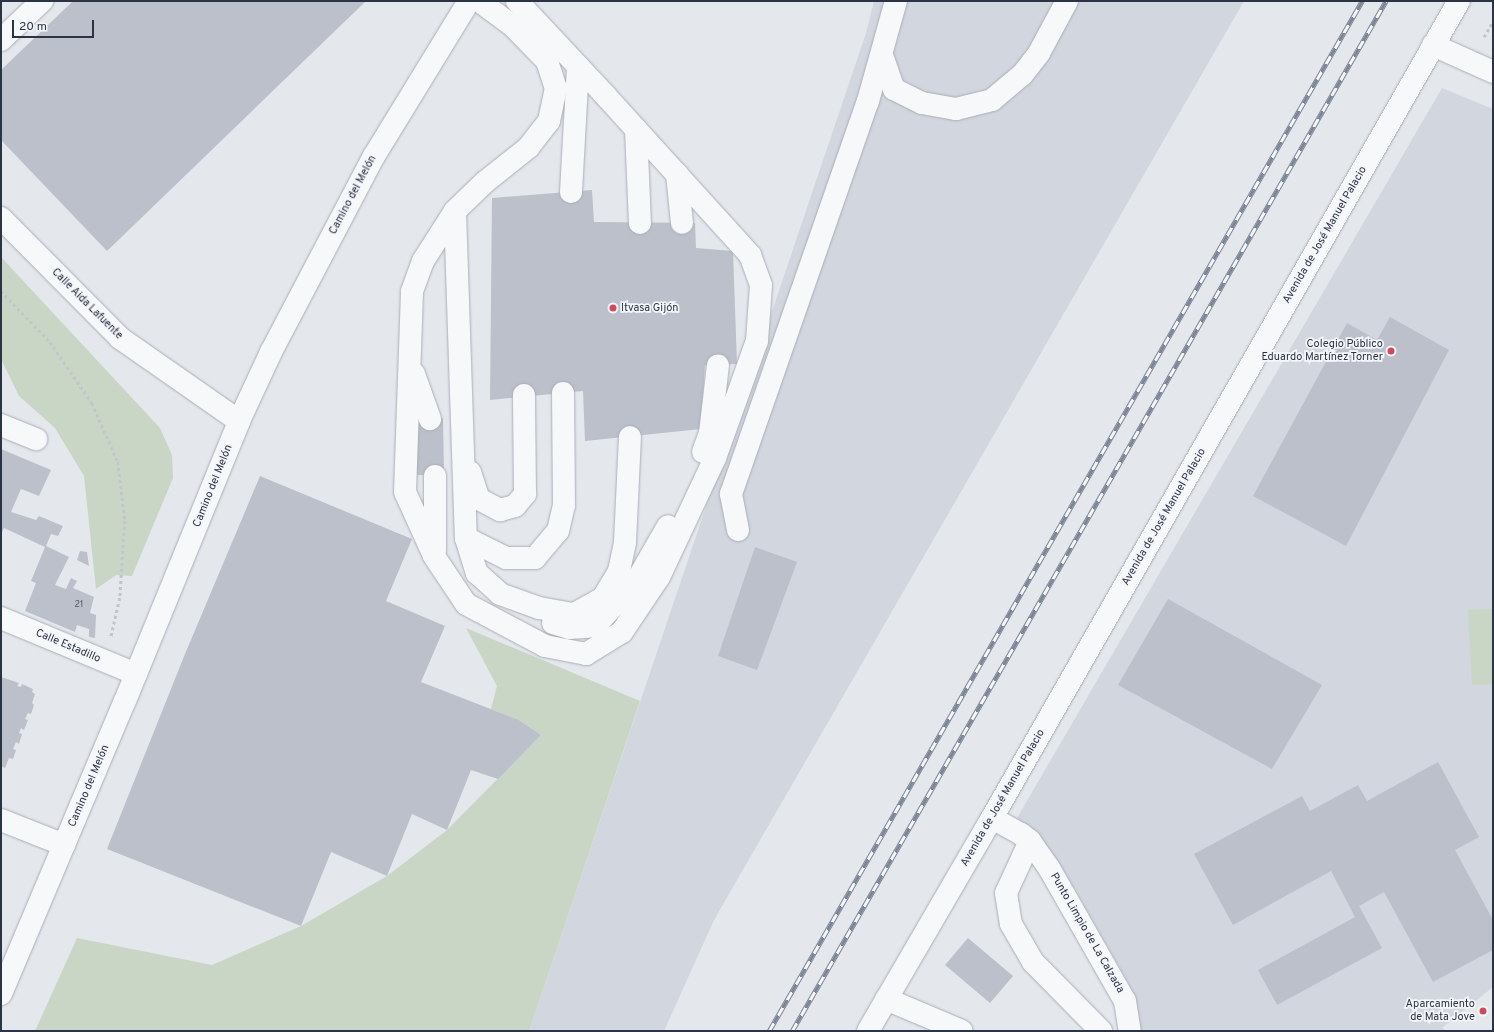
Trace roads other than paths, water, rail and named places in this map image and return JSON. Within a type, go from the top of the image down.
[{"type":"street","points":[[1,40],[42,1]]},
{"type":"street","name":"Camino del Melón","points":[[1,994],[136,674],[239,421],[271,352],[374,156],[469,1]]},
{"type":"street","points":[[479,1],[513,26],[546,61],[556,88],[549,121],[529,147],[485,182],[455,211],[422,261],[412,292],[405,492],[434,556],[466,604],[545,646],[586,654],[622,632],[659,577],[715,458],[757,341],[761,285],[750,255],[517,1]]},
{"type":"street","points":[[738,530],[731,494],[868,101],[896,1]]},
{"type":"street","points":[[882,55],[894,89],[922,103],[956,109],[992,100],[1022,75],[1039,53],[1067,1]]},
{"type":"street","name":"Avenida de José Manuel Palacio","points":[[868,1031],[992,818],[1459,1]]},
{"type":"street","points":[[1433,45],[1493,72]]},
{"type":"street","points":[[571,192],[578,66]]},
{"type":"street","points":[[636,129],[640,222]]},
{"type":"street","points":[[677,174],[682,223]]},
{"type":"street","points":[[455,211],[466,538],[477,573],[500,594],[539,608],[574,614],[603,598],[619,571],[625,542],[630,437]]},
{"type":"street","name":"Calle Aida Lafuente","points":[[1,218],[120,338],[239,421]]},
{"type":"street","points":[[410,362],[430,419]]},
{"type":"street","points":[[509,597],[537,618],[569,628],[596,626],[637,580],[658,546],[696,471],[710,433],[718,364]]},
{"type":"street","points":[[466,538],[506,558],[535,558],[558,531],[564,505],[563,392]]},
{"type":"street","points":[[463,450],[479,499],[500,510],[514,506],[525,494],[524,395]]},
{"type":"street","points":[[1,425],[36,439]]},
{"type":"street","points":[[434,556],[435,476]]},
{"type":"street","name":"Calle Estadillo","points":[[1,618],[136,674]]},
{"type":"street","name":"Punto Limpio de La Calzada","points":[[992,818],[1030,841],[1049,868],[1125,1001],[1130,1031]]},
{"type":"street","points":[[1,820],[64,846]]},
{"type":"street","points":[[1030,841],[1006,893],[1011,924],[1033,962],[1101,1031]]},
{"type":"street","points":[[886,999],[962,1031]]},
{"type":"railway","points":[[769,1031],[1362,1]]},
{"type":"railway","points":[[792,1031],[1386,1]]},
{"type":"place","name":"Itvasa Gijón","points":[[613,308]]},
{"type":"place","name":"Colegio Público Eduardo Martínez Torner","points":[[1391,351]]},
{"type":"place","name":"Aparcamiento de Mata Jove","points":[[1483,1011]]}]
